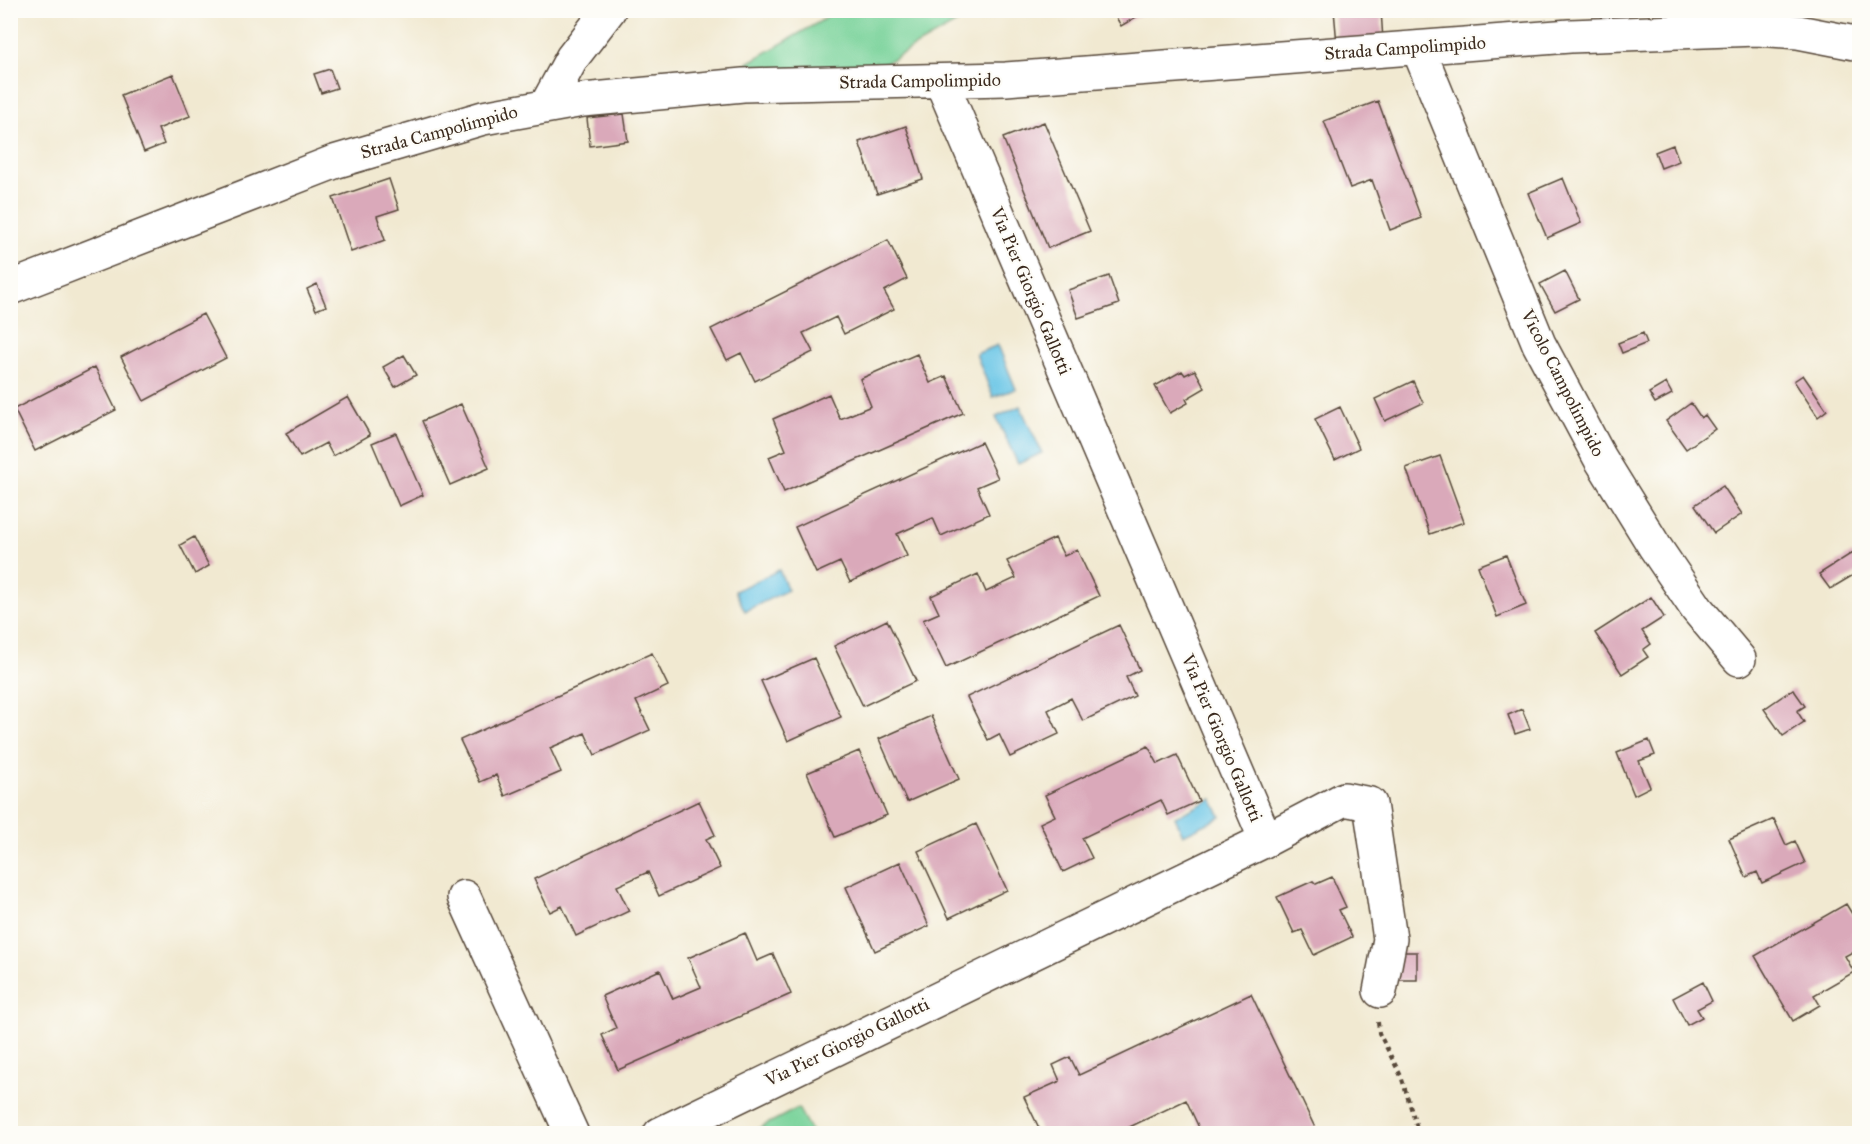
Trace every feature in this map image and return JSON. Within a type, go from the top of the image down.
[{"type":"street","points":[[546,106],[572,58],[609,10]]},
{"type":"street","name":"Strada Campolimpido","points":[[10,288],[238,197],[334,162],[430,132],[546,106],[619,96],[743,85],[942,83],[1570,36],[1741,29],[1798,32],[1860,44]]},
{"type":"street","name":"Vicolo Campolimpido","points":[[1418,48],[1539,344],[1600,458],[1654,547],[1697,609],[1739,659]]},
{"type":"street","name":"Via Pier Giorgio Gallotti","points":[[660,1134],[1266,840],[942,83]]},
{"type":"street","points":[[1266,840],[1344,799],[1370,804],[1390,939],[1380,991]]},
{"type":"street","points":[[464,897],[572,1134]]},
{"type":"path","points":[[1380,991],[1375,1007],[1379,1033],[1401,1076],[1419,1134]]},
{"type":"green space","points":[[838,11],[978,11],[866,74],[732,72]]},
{"type":"green space","points":[[798,1108],[812,1133],[750,1133]]},
{"type":"water","points":[[998,345],[1016,389],[993,397],[976,354]]},
{"type":"water","points":[[1020,406],[1042,453],[1018,464],[996,417]]},
{"type":"water","points":[[779,570],[788,590],[745,611],[735,591]]},
{"type":"water","points":[[1212,799],[1221,817],[1183,835],[1175,817]]},
{"type":"building","points":[[1112,10],[1148,10],[1121,26]]},
{"type":"building","points":[[1334,10],[1381,10],[1383,40],[1337,44]]},
{"type":"building","points":[[330,69],[337,88],[321,93],[314,74]]},
{"type":"building","points":[[173,74],[190,116],[158,129],[164,144],[144,152],[121,95]]},
{"type":"building","points":[[1378,101],[1421,218],[1390,230],[1372,180],[1350,188],[1324,121]]},
{"type":"building","points":[[624,114],[628,141],[590,146],[587,118]]},
{"type":"building","points":[[1044,122],[1090,231],[1048,248],[1003,138]]},
{"type":"building","points":[[906,126],[923,179],[877,194],[859,142]]},
{"type":"building","points":[[1673,145],[1679,161],[1661,168],[1655,152]]},
{"type":"building","points":[[1563,178],[1581,223],[1547,238],[1528,193]]},
{"type":"building","points":[[389,179],[399,209],[377,216],[385,240],[351,252],[333,198]]},
{"type":"building","points":[[888,240],[907,279],[884,291],[894,309],[844,334],[836,317],[803,333],[813,352],[755,381],[741,353],[727,360],[711,329]]},
{"type":"building","points":[[1565,271],[1579,299],[1555,311],[1540,284]]},
{"type":"building","points":[[1109,276],[1119,304],[1078,318],[1068,290]]},
{"type":"building","points":[[317,284],[326,306],[316,310],[307,289]]},
{"type":"building","points":[[203,314],[226,358],[144,401],[121,357]]},
{"type":"building","points":[[1643,333],[1647,343],[1622,353],[1618,343]]},
{"type":"building","points":[[917,354],[930,383],[946,376],[963,413],[784,492],[769,457],[786,450],[773,419],[829,394],[840,419],[871,406],[860,379]]},
{"type":"building","points":[[404,355],[416,375],[395,387],[383,367]]},
{"type":"building","points":[[95,367],[116,410],[35,451],[14,409]]},
{"type":"building","points":[[1195,370],[1205,388],[1186,399],[1188,403],[1170,413],[1155,386],[1182,371],[1185,375]]},
{"type":"building","points":[[1803,375],[1827,410],[1818,417],[1794,381]]},
{"type":"building","points":[[1413,381],[1423,403],[1385,421],[1375,399]]},
{"type":"building","points":[[1666,383],[1672,394],[1655,403],[1649,393]]},
{"type":"building","points":[[348,397],[370,435],[333,456],[326,443],[300,457],[286,433]]},
{"type":"building","points":[[1691,403],[1701,418],[1705,415],[1715,429],[1686,449],[1666,421]]},
{"type":"building","points":[[461,404],[489,468],[450,485],[422,421]]},
{"type":"building","points":[[1340,407],[1359,448],[1335,460],[1315,419]]},
{"type":"building","points":[[396,433],[423,495],[399,506],[372,443]]},
{"type":"building","points":[[981,442],[998,478],[977,487],[989,514],[941,536],[933,518],[897,534],[907,556],[850,582],[840,562],[816,573],[795,527]]},
{"type":"building","points":[[1440,456],[1464,522],[1430,534],[1406,468]]},
{"type":"building","points":[[1723,486],[1742,514],[1714,533],[1695,505]]},
{"type":"building","points":[[194,537],[209,566],[195,574],[180,545]]},
{"type":"building","points":[[1055,538],[1064,556],[1077,550],[1099,596],[946,668],[923,620],[939,613],[931,596],[978,574],[986,592],[1016,578],[1007,561]]},
{"type":"building","points":[[1852,553],[1860,565],[1860,571],[1830,589],[1819,574]]},
{"type":"building","points":[[1506,555],[1526,605],[1497,617],[1478,566]]},
{"type":"building","points":[[1651,597],[1664,617],[1642,631],[1651,644],[1643,650],[1648,657],[1622,674],[1595,633]]},
{"type":"building","points":[[887,620],[916,681],[863,706],[834,646]]},
{"type":"building","points":[[1119,625],[1140,670],[1126,677],[1135,696],[1083,721],[1071,698],[1048,710],[1059,734],[1010,757],[999,734],[988,740],[967,697]]},
{"type":"building","points":[[652,653],[668,686],[636,701],[650,730],[595,755],[585,733],[550,748],[561,772],[505,796],[496,775],[480,782],[460,740]]},
{"type":"building","points":[[814,658],[841,717],[788,741],[761,681]]},
{"type":"building","points":[[1793,689],[1805,706],[1797,711],[1804,722],[1783,736],[1764,709]]},
{"type":"building","points":[[1522,709],[1530,729],[1515,734],[1508,715]]},
{"type":"building","points":[[931,716],[959,779],[907,802],[879,739]]},
{"type":"building","points":[[1649,740],[1655,755],[1639,761],[1650,787],[1634,795],[1617,753]]},
{"type":"building","points":[[1148,746],[1158,764],[1177,755],[1199,801],[1168,815],[1161,800],[1082,838],[1092,858],[1063,872],[1040,823],[1055,816],[1045,795]]},
{"type":"building","points":[[859,751],[887,815],[835,837],[807,773]]},
{"type":"building","points":[[699,801],[715,835],[706,839],[720,868],[659,896],[648,872],[617,886],[629,911],[576,936],[562,906],[550,912],[534,879]]},
{"type":"building","points":[[1774,819],[1786,845],[1795,841],[1805,863],[1762,883],[1757,872],[1746,877],[1729,839]]},
{"type":"building","points":[[976,824],[1007,890],[949,918],[918,851]]},
{"type":"building","points":[[900,862],[929,926],[875,951],[846,887]]},
{"type":"building","points":[[1332,877],[1346,907],[1339,910],[1352,937],[1314,955],[1302,930],[1294,933],[1277,897],[1313,881],[1316,884]]},
{"type":"building","points":[[1846,904],[1860,927],[1860,948],[1845,956],[1854,972],[1814,995],[1820,1005],[1793,1021],[1755,956]]},
{"type":"building","points":[[745,933],[757,961],[773,954],[791,994],[618,1070],[602,1035],[616,1028],[602,996],[660,970],[673,999],[701,987],[688,958]]},
{"type":"building","points":[[1395,952],[1417,952],[1417,980],[1395,980]]},
{"type":"building","points":[[1703,982],[1712,1001],[1697,1009],[1702,1017],[1687,1025],[1673,998]]},
{"type":"building","points":[[1251,994],[1318,1134],[1202,1134],[1186,1100],[1115,1134],[1042,1134],[1024,1097],[1060,1081],[1053,1065],[1070,1057],[1079,1075]]}]
